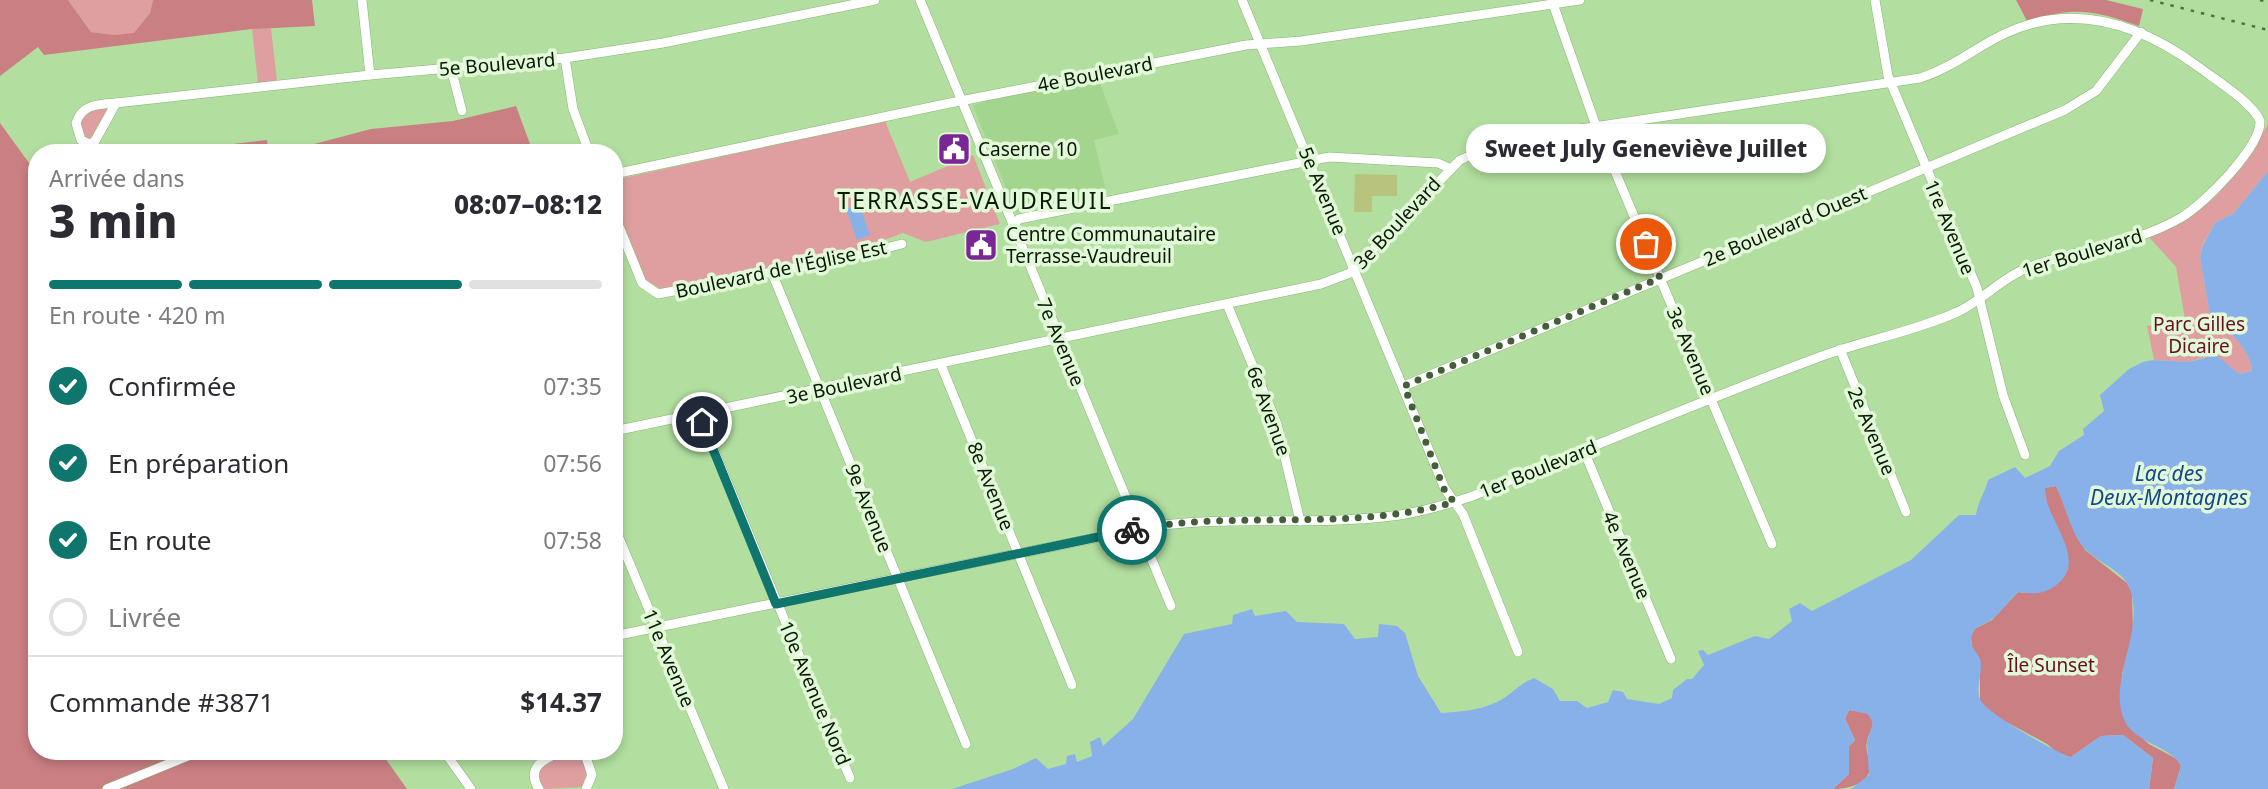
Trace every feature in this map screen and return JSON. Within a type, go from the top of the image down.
[{"type":"street","points":[[362,0],[370,75]]},
{"type":"street","name":"5e Boulevard","points":[[116,103],[95,141],[90,144],[80,140],[76,123],[82,111],[98,104],[370,75],[565,58],[663,43],[875,0]]},
{"type":"street","name":"7e Avenue","points":[[920,0],[1171,606]]},
{"type":"street","name":"5e Avenue","points":[[1242,0],[1404,386],[1444,489],[1463,514],[1518,652]]},
{"type":"street","name":"4e Boulevard","points":[[623,172],[961,101],[1246,45],[1347,35],[1580,0]]},
{"type":"street","name":"1re Avenue","points":[[1875,0],[1892,84],[1977,288],[2003,395],[2025,455]]},
{"type":"street","name":"3e Avenue","points":[[1553,2],[1596,126],[1772,544]]},
{"type":"street","name":"3e Boulevard","points":[[623,429],[1321,285],[1345,277],[1355,269],[1449,168],[1492,146],[1596,126],[1892,84],[1938,71],[2007,33],[2048,20],[2091,18],[2141,32],[2169,47],[2210,76],[2254,111],[2260,124]]},
{"type":"street","name":"2e Boulevard Ouest","points":[[1404,386],[2083,101],[2103,84],[2141,32]]},
{"type":"street","points":[[565,58],[573,109],[586,144]]},
{"type":"street","points":[[451,68],[461,111]]},
{"type":"street","name":"1er Boulevard","points":[[623,634],[1139,529],[1182,523],[1393,516],[1454,502],[1840,349],[1963,310],[2028,267],[2148,233],[2179,219],[2200,204],[2237,164],[2256,136],[2260,124]]},
{"type":"street","points":[[1013,225],[1019,219],[1310,160],[1354,157],[1438,163],[1449,168]]},
{"type":"street","name":"Boulevard de l'Église Est","points":[[623,236],[642,283],[648,290],[660,294],[902,244]]},
{"type":"street","name":"9e Avenue","points":[[772,272],[966,744]]},
{"type":"street","name":"6e Avenue","points":[[1227,304],[1277,424],[1300,521]]},
{"type":"street","name":"2e Avenue","points":[[1840,349],[1906,512]]},
{"type":"street","name":"8e Avenue","points":[[941,365],[1072,685]]},
{"type":"street","name":"10e Avenue Nord","points":[[699,414],[850,778]]},
{"type":"street","name":"4e Avenue","points":[[1584,451],[1671,659]]},
{"type":"street","name":"11e Avenue","points":[[623,550],[724,789]]},
{"type":"street","points":[[107,789],[178,760]]},
{"type":"street","points":[[450,760],[471,789]]},
{"type":"street","points":[[538,789],[534,777],[536,767],[542,760]]},
{"type":"street","points":[[586,789],[592,775],[587,760]]},
{"type":"shaded area","points":[[1098,78],[1119,134],[1094,140],[1107,195],[1016,213],[973,106],[991,99]]},
{"type":"green space","points":[[0,0],[68,0],[91,32],[115,35],[134,33],[150,13],[153,0],[312,0],[315,26],[252,29],[44,55],[38,47],[0,76]]},
{"type":"green space","points":[[68,0],[153,0],[150,13],[134,34],[115,35],[91,32]]},
{"type":"green space","points":[[2016,0],[2106,0],[2143,9],[2139,26],[2109,16],[2084,12],[2058,13],[2027,21]]},
{"type":"green space","points":[[271,28],[277,81],[258,83],[252,29]]},
{"type":"green space","points":[[516,106],[530,144],[314,144],[371,129],[453,121]]},
{"type":"green space","points":[[98,108],[108,108],[90,139],[85,138],[81,127],[82,119]]},
{"type":"green space","points":[[885,121],[910,182],[973,155],[1000,224],[926,242],[903,233],[884,240],[881,245],[843,255],[662,290],[645,279],[623,226],[623,178]]},
{"type":"green space","points":[[0,123],[28,162],[28,760],[386,760],[407,789],[0,789]]},
{"type":"green space","name":"Parc Gilles Dicaire","points":[[2268,124],[2268,171],[2234,213],[2215,223],[2203,244],[2200,257],[2210,315],[2230,332],[2242,347],[2251,363],[2252,371],[2239,374],[2204,357],[2189,362],[2154,360],[2147,326],[2185,319],[2176,267],[2149,237],[2183,221],[2212,199],[2243,164]]},
{"type":"green space","points":[[267,140],[267,144],[234,144]]},
{"type":"green space","name":"Île Sunset","points":[[2056,486],[2085,550],[2127,583],[2132,593],[2133,631],[2122,674],[2127,725],[2149,744],[2177,759],[2181,766],[2174,789],[2149,789],[2153,758],[2123,735],[2101,736],[2071,757],[2060,755],[2047,744],[1990,713],[1980,701],[1980,673],[1972,649],[1971,635],[1976,628],[1992,620],[2018,592],[2046,589],[2058,581],[2068,569],[2065,546],[2046,498],[2045,488]]},
{"type":"green space","points":[[1849,710],[1865,712],[1872,719],[1867,745],[1869,771],[1867,777],[1857,784],[1833,789],[1849,774],[1849,746],[1855,740],[1845,719]]},
{"type":"green space","points":[[552,760],[583,760],[587,772],[582,787],[544,789],[539,774]]},
{"type":"water","name":"Lac des Deux-Montagnes","points":[[2268,171],[2268,789],[2174,789],[2181,766],[2176,759],[2141,738],[2126,724],[2122,714],[2120,685],[2133,623],[2131,592],[2123,578],[2080,543],[2056,486],[2045,488],[2046,500],[2068,551],[2069,564],[2065,576],[2046,591],[2018,592],[1996,616],[1973,632],[1971,642],[1981,664],[1979,696],[1986,707],[2009,723],[2052,749],[2071,757],[2101,736],[2123,735],[2153,758],[2149,789],[1851,789],[1869,775],[1867,742],[1873,723],[1868,714],[1849,710],[1845,719],[1855,740],[1849,746],[1849,774],[1833,789],[952,789],[1013,769],[1036,758],[1048,769],[1066,764],[1067,756],[1075,754],[1077,762],[1092,756],[1090,742],[1100,737],[1103,746],[1133,719],[1184,634],[1232,624],[1233,615],[1252,609],[1255,616],[1286,611],[1297,622],[1344,624],[1355,639],[1378,637],[1379,624],[1397,626],[1405,633],[1418,676],[1441,713],[1490,705],[1534,678],[1553,689],[1560,701],[1577,701],[1587,708],[1608,702],[1613,690],[1623,692],[1627,699],[1659,704],[1672,698],[1673,690],[1687,679],[1692,679],[1704,665],[1698,651],[1703,650],[1708,655],[1755,636],[1769,639],[1792,621],[1789,609],[1800,603],[1812,611],[1911,560],[1959,515],[1976,515],[1988,480],[2015,467],[2025,478],[2050,466],[2059,451],[2084,435],[2083,429],[2104,411],[2100,395],[2129,369],[2154,360],[2189,362],[2216,355],[2239,374],[2252,371],[2251,363],[2242,347],[2230,332],[2210,315],[2200,257],[2215,223],[2234,213]]},
{"type":"water","points":[[859,204],[870,235],[857,240],[846,209]]},
{"type":"building","points":[[1355,174],[1397,175],[1397,196],[1372,196],[1372,212],[1354,212]]},
{"type":"railway","points":[[2150,0],[2268,30]]},
{"type":"railway","points":[[2260,0],[2268,2]]},
{"type":"way so far","points":[[1132,530],[1182,523],[1376,518],[1409,514],[1454,502],[1444,489],[1404,386],[1660,278],[1646,244]]},
{"type":"place","name":"Caserne 10","points":[[954,149]]},
{"type":"place","name":"Sweet July Geneviève Juillet","points":[[1646,244]]},
{"type":"place","name":"Centre Communautaire Terrasse-Vaudreuil","points":[[981,245]]},
{"type":"district","name":"TERRASSE-VAUDREUIL","points":[[975,201]]},
{"type":"route","points":[[702,422],[736,499],[776,604],[1132,530]]}]
